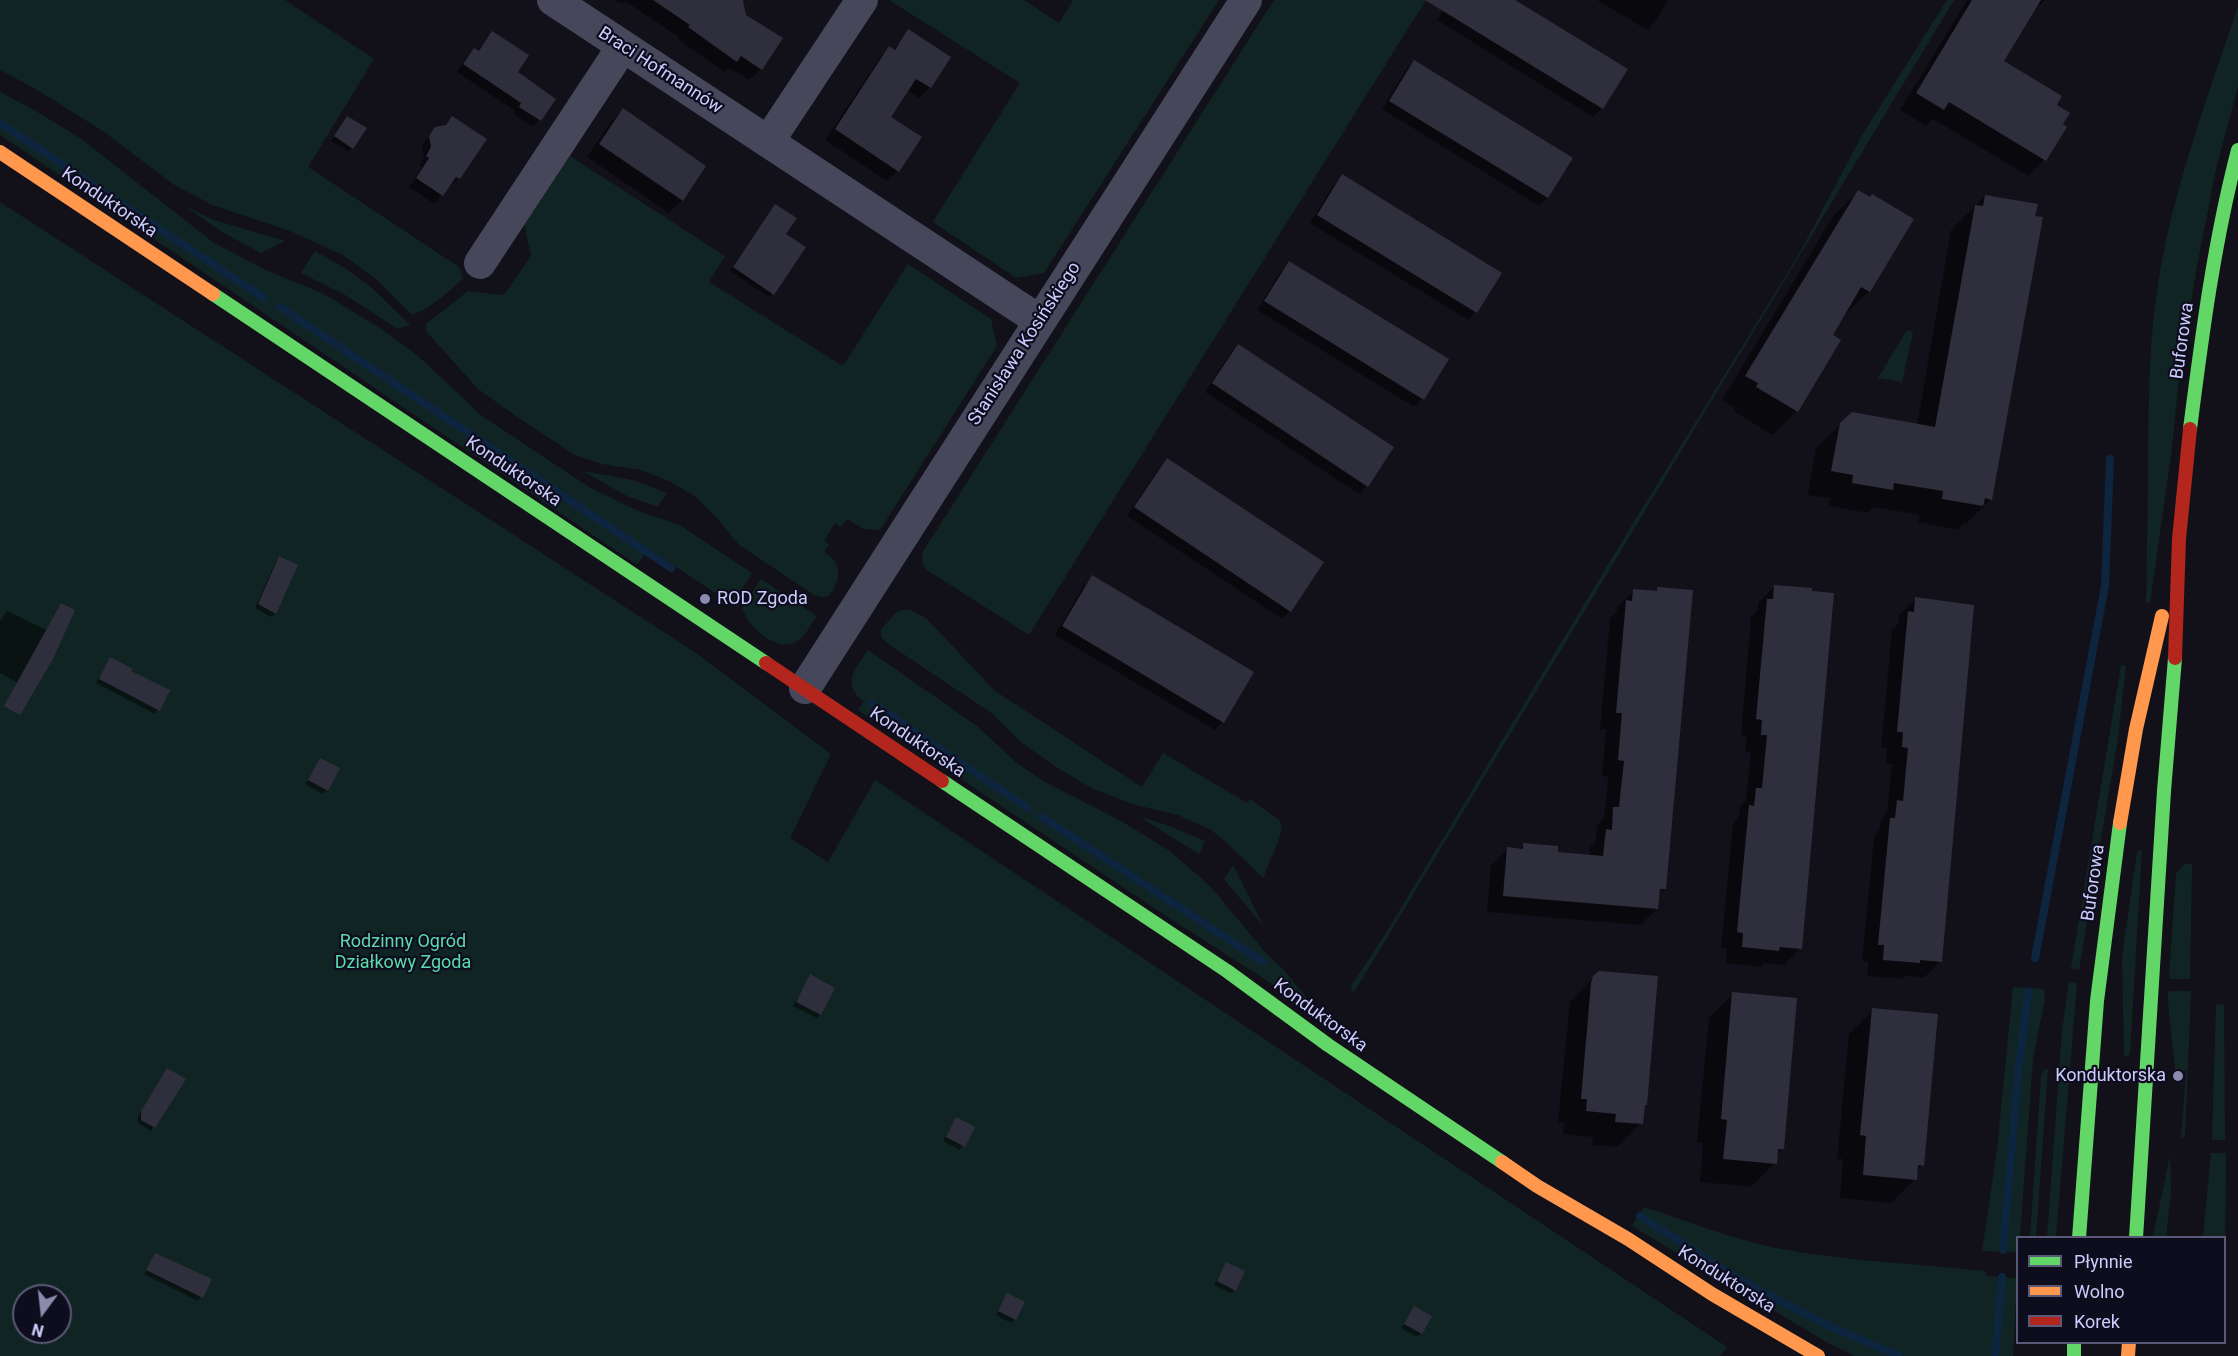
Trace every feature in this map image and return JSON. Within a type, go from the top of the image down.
[{"type":"street","name":"Braci Hofmannów","points":[[553,0],[1040,321]]},
{"type":"street","points":[[768,142],[862,0]]},
{"type":"street","name":"Stanisława Kosińskiego","points":[[805,688],[1246,0]]},
{"type":"street","points":[[480,263],[623,46]]},
{"type":"street","name":"Buforowa","points":[[2136,1236],[2164,791],[2175,666],[2179,539],[2194,388],[2210,279],[2225,200],[2238,150]]},
{"type":"street","name":"Konduktorska","points":[[0,152],[1227,971],[1328,1045],[1538,1186],[1628,1239],[1712,1294],[1818,1356]]},
{"type":"street","name":"Buforowa","points":[[2079,1236],[2084,1146],[2098,984],[2111,891],[2129,766],[2179,539]]},
{"type":"green space","points":[[0,0],[285,0],[374,59],[308,167],[459,267],[463,278],[431,305],[411,314],[377,280],[343,255],[290,231],[212,205],[173,184],[103,131],[34,88],[0,70]]},
{"type":"green space","points":[[889,0],[1024,0],[1059,23],[1073,0],[1219,0],[1044,273],[1016,278],[933,222],[1020,83]]},
{"type":"green space","points":[[1274,0],[1426,0],[1029,635],[927,570],[923,565],[922,553]]},
{"type":"green space","points":[[1947,0],[1954,0],[1353,994],[1351,986],[1384,936],[1635,520],[1799,254],[1861,137]]},
{"type":"green space","points":[[2238,6],[2238,86],[2216,169],[2197,266],[2180,370],[2171,455],[2150,603],[2146,602],[2149,410],[2156,298],[2179,187]]},
{"type":"green space","points":[[0,92],[80,138],[214,243],[268,271],[324,294],[383,330],[417,355],[482,416],[589,487],[638,511],[680,525],[752,573],[734,602],[729,602],[649,549],[637,565],[0,135]]},
{"type":"green space","points":[[570,156],[725,256],[709,282],[843,366],[908,264],[991,319],[997,346],[880,530],[864,529],[847,519],[841,527],[835,523],[824,541],[829,544],[824,552],[834,562],[838,572],[836,584],[829,596],[814,595],[738,544],[696,497],[669,481],[641,470],[602,464],[575,455],[478,389],[426,331],[426,324],[468,291],[504,295],[531,256],[524,224]]},
{"type":"green space","name":"Rodzinny Ogród Działkowy Zgoda","points":[[0,202],[696,653],[831,754],[790,838],[828,862],[875,780],[1727,1347],[1720,1356],[0,1356]]},
{"type":"green space","points":[[185,206],[214,220],[285,241],[261,253],[222,232]]},
{"type":"green space","points":[[315,251],[345,268],[373,289],[410,325],[398,329],[345,295],[301,273]]},
{"type":"green space","points":[[1907,330],[1913,332],[1902,382],[1878,378]]},
{"type":"green space","points":[[583,471],[633,480],[667,493],[658,507],[627,496]]},
{"type":"green space","points":[[761,579],[817,616],[805,634],[796,642],[780,644],[771,641],[749,622],[742,607]]},
{"type":"green space","points":[[911,610],[926,618],[995,691],[1142,787],[1163,753],[1247,803],[1250,799],[1279,820],[1282,826],[1279,839],[1263,878],[1211,830],[1178,815],[1136,805],[1093,789],[1058,768],[1022,743],[990,712],[887,643],[881,637],[881,630],[895,613]]},
{"type":"green space","points":[[868,650],[977,726],[1018,764],[1043,781],[1121,821],[1170,851],[1211,887],[1322,1016],[1160,912],[858,710],[864,701],[853,689],[852,676]]},
{"type":"green space","points":[[2121,665],[2126,666],[2118,738],[2079,970],[2071,968]]},
{"type":"green space","points":[[1140,817],[1167,825],[1205,841],[1199,854]]},
{"type":"green space","points":[[2142,850],[2130,1054],[2127,1057],[2124,1054],[2122,957],[2137,852]]},
{"type":"green space","points":[[2184,864],[2192,864],[2190,979],[2171,979],[2169,977],[2176,874]]},
{"type":"green space","points":[[1233,865],[1264,927],[1224,879]]},
{"type":"green space","points":[[2069,982],[2077,983],[2056,1236],[2047,1236],[2062,1031]]},
{"type":"green space","points":[[2013,987],[2044,989],[2045,998],[2033,1059],[2020,1236],[2016,1236],[2016,1252],[1982,1251],[1997,1149]]},
{"type":"green space","points":[[2191,991],[2185,1137],[2181,1137],[2186,1071],[2175,1071],[2168,1002],[2168,992]]},
{"type":"green space","points":[[2216,1004],[2224,1005],[2225,1140],[2212,1140]]},
{"type":"green space","points":[[2048,1069],[2036,1236],[2030,1236],[2041,1076],[2044,1070]]},
{"type":"green space","points":[[2211,1153],[2226,1153],[2225,1236],[2203,1236]]},
{"type":"green space","points":[[2170,1155],[2171,1191],[2166,1236],[2153,1236]]},
{"type":"green space","points":[[1644,1207],[1726,1235],[1776,1248],[1854,1259],[1985,1271],[1987,1276],[2016,1278],[2013,1356],[1855,1356],[1828,1343],[1632,1226]]},
{"type":"building","points":[[653,0],[743,0],[746,15],[783,38],[762,70],[741,56],[737,62],[688,27],[690,25]]},
{"type":"building","points":[[1425,0],[1515,0],[1628,69],[1603,109]]},
{"type":"building","points":[[1972,0],[2041,0],[2004,61],[2062,96],[2057,105],[2070,113],[2063,124],[2067,127],[2046,161],[1949,102],[1944,110],[1916,93]]},
{"type":"building","points":[[908,29],[951,57],[931,88],[916,79],[891,117],[922,137],[899,172],[835,129],[889,46],[895,50]]},
{"type":"building","points":[[492,31],[529,55],[518,72],[556,99],[541,121],[519,107],[521,103],[463,64],[474,48],[479,51]]},
{"type":"building","points":[[1414,60],[1573,158],[1548,198],[1389,101]]},
{"type":"building","points":[[623,108],[706,166],[683,201],[599,144]]},
{"type":"building","points":[[347,116],[367,128],[353,149],[334,136]]},
{"type":"building","points":[[452,116],[487,139],[460,179],[456,177],[443,196],[416,178],[429,158],[426,156],[431,147],[429,136],[435,127],[446,125]]},
{"type":"building","points":[[1342,174],[1502,273],[1477,313],[1317,215]]},
{"type":"building","points":[[1858,190],[1870,197],[1872,194],[1914,219],[1870,292],[1861,287],[1833,335],[1841,340],[1798,412],[1756,387],[1758,383],[1745,376]]},
{"type":"building","points":[[1985,195],[2038,204],[2035,216],[2043,217],[1992,500],[1985,498],[1983,506],[1942,499],[1943,491],[1894,483],[1893,490],[1852,483],[1853,475],[1831,471],[1840,423],[1852,412],[1935,427],[1975,205],[1983,206]]},
{"type":"building","points":[[775,204],[797,218],[786,234],[806,247],[774,295],[733,267]]},
{"type":"building","points":[[1289,261],[1449,359],[1424,400],[1264,301]]},
{"type":"building","points":[[1238,344],[1394,447],[1368,487],[1212,383]]},
{"type":"building","points":[[1167,458],[1324,562],[1291,612],[1134,507]]},
{"type":"building","points":[[279,556],[298,565],[276,614],[258,604]]},
{"type":"building","points":[[1092,575],[1254,672],[1224,723],[1062,626]]},
{"type":"building","points":[[1774,585],[1812,588],[1812,591],[1834,593],[1802,949],[1780,947],[1779,951],[1742,947],[1743,933],[1737,932],[1749,805],[1754,806],[1756,788],[1762,788],[1767,735],[1761,735],[1762,720],[1756,719],[1767,599],[1773,599]]},
{"type":"building","points":[[1657,587],[1693,590],[1666,889],[1660,889],[1658,909],[1503,896],[1507,847],[1523,849],[1523,843],[1558,846],[1558,852],[1603,856],[1606,829],[1612,830],[1613,807],[1619,807],[1624,761],[1618,760],[1622,713],[1616,713],[1626,600],[1632,601],[1633,589],[1657,591]]},
{"type":"building","points":[[1915,597],[1974,605],[1942,962],[1920,960],[1920,963],[1883,960],[1884,945],[1878,945],[1890,818],[1895,818],[1897,800],[1903,801],[1908,748],[1902,747],[1903,732],[1897,732],[1908,611],[1914,612]]},
{"type":"building","points":[[61,603],[75,610],[53,659],[20,715],[4,706]]},
{"type":"building","points":[[110,657],[133,669],[131,671],[170,690],[160,711],[99,679]]},
{"type":"building","points":[[320,758],[340,768],[328,791],[308,780]]},
{"type":"building","points":[[1599,971],[1658,976],[1647,1105],[1645,1105],[1643,1124],[1615,1122],[1616,1114],[1586,1111],[1587,1099],[1581,1099],[1591,983],[1593,976]]},
{"type":"building","points":[[810,974],[835,988],[821,1015],[796,1002]]},
{"type":"building","points":[[1732,992],[1797,998],[1784,1149],[1778,1149],[1777,1164],[1723,1159],[1727,1120],[1721,1119]]},
{"type":"building","points":[[1872,1008],[1938,1014],[1924,1166],[1918,1165],[1917,1180],[1863,1175],[1866,1136],[1860,1135]]},
{"type":"building","points":[[167,1068],[186,1079],[155,1128],[141,1120],[141,1111]]},
{"type":"building","points":[[956,1117],[975,1127],[965,1147],[946,1137]]},
{"type":"building","points":[[155,1253],[212,1279],[203,1298],[146,1270]]},
{"type":"building","points":[[1226,1262],[1245,1271],[1236,1291],[1217,1281]]},
{"type":"building","points":[[1007,1293],[1025,1302],[1016,1320],[998,1311]]},
{"type":"building","points":[[1414,1306],[1432,1316],[1422,1334],[1404,1324]]},
{"type":"waterway","points":[[0,123],[264,298]]},
{"type":"waterway","points":[[280,307],[671,568]]},
{"type":"waterway","points":[[2035,958],[2105,586],[2110,459]]},
{"type":"waterway","points":[[872,703],[1028,808]]},
{"type":"waterway","points":[[1042,817],[1263,962]]},
{"type":"waterway","points":[[2003,1250],[2018,1073],[2028,992]]},
{"type":"waterway","points":[[1640,1216],[1737,1278],[1825,1324],[1899,1356]]},
{"type":"waterway","points":[[1995,1356],[2002,1277]]},
{"type":"traffic: fast","points":[[2190,429],[2215,254],[2238,150]]},
{"type":"traffic: fast","points":[[213,294],[766,663]]},
{"type":"traffic: fast","points":[[2136,1236],[2164,791],[2175,658]]},
{"type":"traffic: fast","points":[[942,781],[1227,971],[1328,1045],[1502,1162]]},
{"type":"traffic: fast","points":[[2079,1236],[2097,1001],[2120,823]]},
{"type":"traffic: fast","points":[[2074,1344],[2074,1356]]},
{"type":"traffic: slow","points":[[0,152],[213,294]]},
{"type":"traffic: slow","points":[[2120,823],[2136,729],[2162,616]]},
{"type":"traffic: slow","points":[[1502,1162],[1537,1186],[1628,1239],[1712,1294],[1818,1356]]},
{"type":"traffic: slow","points":[[2128,1356],[2129,1344]]},
{"type":"traffic: jam","points":[[2175,658],[2179,539],[2190,429]]},
{"type":"traffic: jam","points":[[766,663],[942,781]]},
{"type":"place","name":"ROD Zgoda","points":[[705,599]]},
{"type":"place","name":"Konduktorska","points":[[2178,1076]]}]
